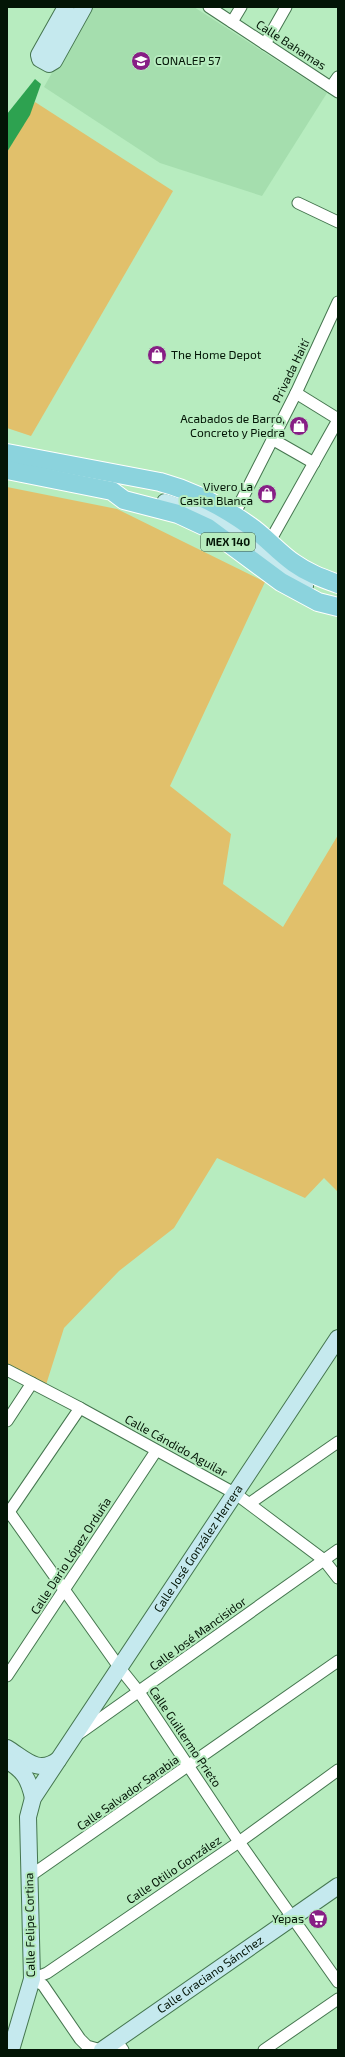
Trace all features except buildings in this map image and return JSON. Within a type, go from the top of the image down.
[{"type":"main road","name":"MEX 140","points":[[7,453],[160,482],[208,499],[234,515],[270,541],[293,563],[314,576],[338,584]]},
{"type":"main road","name":"MEX 140","points":[[7,470],[112,491],[124,500],[178,514],[208,528],[281,582],[318,602],[337,605]]},
{"type":"street","points":[[66,7],[39,55],[40,59],[49,64],[54,61],[84,7]]},
{"type":"street","name":"Calle Bahamas","points":[[209,7],[335,90]]},
{"type":"street","points":[[232,22],[240,7]]},
{"type":"street","points":[[265,44],[286,7]]},
{"type":"street","points":[[335,90],[338,76]]},
{"type":"street","points":[[298,202],[338,222]]},
{"type":"street","name":"Privada Haití","points":[[234,515],[296,393],[338,304]]},
{"type":"street","points":[[270,541],[338,419],[296,393]]},
{"type":"street","points":[[272,439],[314,463]]},
{"type":"street","name":"Calle José González Herrera","points":[[58,1760],[236,1494],[338,1338]]},
{"type":"street","name":"Calle Cándido Aguilar","points":[[7,1370],[80,1408],[236,1494],[250,1503],[324,1560],[338,1578]]},
{"type":"street","points":[[7,1421],[32,1383]]},
{"type":"street","points":[[8,1512],[80,1408]]},
{"type":"street","points":[[250,1503],[338,1442]]},
{"type":"street","name":"Calle Dario López Orduña","points":[[7,1676],[156,1451]]},
{"type":"street","name":"Calle Guillermo Prieto","points":[[8,1512],[119,1667],[139,1692],[239,1842],[338,1982]]},
{"type":"street","name":"Calle José Mancisidor","points":[[72,1737],[139,1692],[338,1550]]},
{"type":"street","name":"Calle Salvador Sarabia","points":[[30,1876],[338,1661]]},
{"type":"street","points":[[7,1748],[33,1765],[41,1767],[49,1767],[58,1760]]},
{"type":"street","points":[[7,1760],[21,1770],[25,1775],[29,1781],[33,1798]]},
{"type":"street","name":"Calle Felipe Cortina","points":[[11,2043],[38,1982],[30,1876],[28,1817],[33,1798],[58,1760]]},
{"type":"street","name":"Calle Otilio González","points":[[38,1982],[47,1973],[239,1842],[338,1770]]},
{"type":"street","name":"Calle Graciano Sánchez","points":[[102,2050],[120,2045],[292,1918],[338,1886]]},
{"type":"street","name":"Calle Felipe Cortina","points":[[38,1982],[80,2039],[87,2046],[102,2050]]},
{"type":"street","points":[[264,2050],[338,1999]]},
{"type":"shaded area","points":[[89,7],[194,7],[327,93],[262,196],[160,163],[44,87]]},
{"type":"shaded area","points":[[35,79],[41,84],[30,115],[7,152],[7,114]]},
{"type":"shaded area","points":[[35,102],[173,191],[31,436],[7,428],[7,152]]},
{"type":"shaded area","points":[[7,487],[117,509],[265,582],[170,786],[231,834],[223,884],[283,927],[338,835],[338,1192],[324,1178],[305,1198],[217,1158],[174,1228],[119,1271],[64,1328],[45,1388],[7,1369]]},
{"type":"place","name":"CONALEP 57","points":[[141,61]]},
{"type":"place","name":"The Home Depot","points":[[157,355]]},
{"type":"place","name":"Acabados de Barro, Concreto y Piedra","points":[[299,426]]},
{"type":"place","name":"Vivero La Casita Blanca","points":[[267,494]]},
{"type":"place","name":"Yepas","points":[[318,1919]]}]
